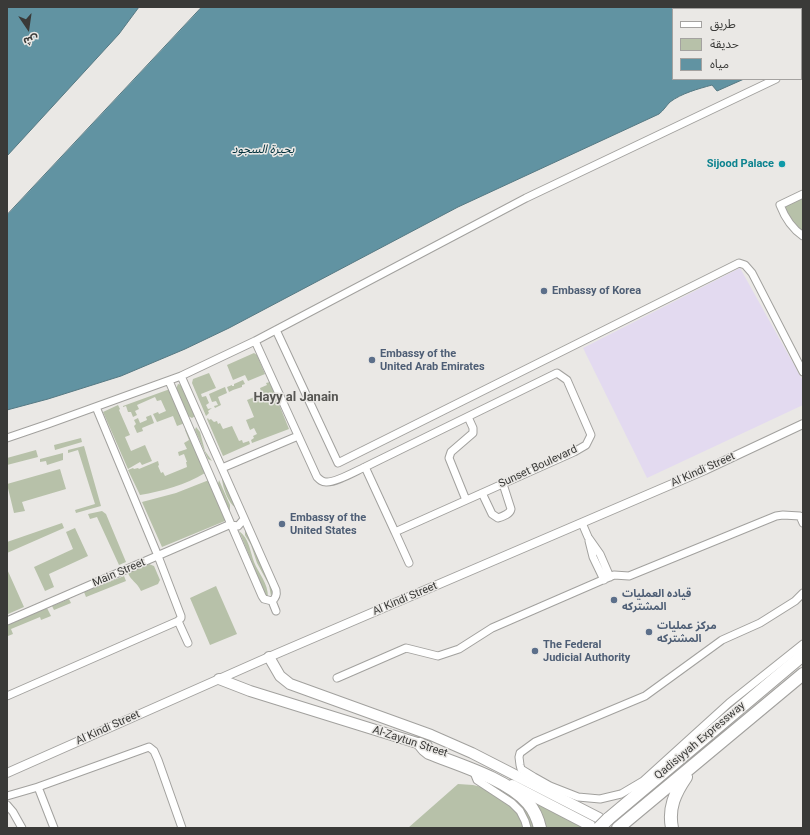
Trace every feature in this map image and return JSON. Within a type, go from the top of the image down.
[{"type":"highway","name":"Qadisiyyah Expressway","points":[[599,823],[803,655]]},
{"type":"highway","name":"Qadisiyyah Expressway","points":[[619,827],[803,674]]},
{"type":"highway","points":[[420,744],[429,753],[469,763],[488,777],[512,790],[522,797],[534,812],[540,828]]},
{"type":"highway","points":[[672,828],[671,809],[673,800],[693,766]]},
{"type":"main road","name":"Al-Zaytun Street","points":[[269,657],[280,676],[290,684],[431,735],[469,763],[599,823]]},
{"type":"main road","name":"Al-Zaytun Street","points":[[219,680],[420,744]]},
{"type":"street","points":[[7,438],[181,376],[255,341],[526,198],[774,80]]},
{"type":"street","points":[[803,194],[780,205],[786,219],[796,232],[803,236]]},
{"type":"street","points":[[276,330],[338,463],[739,263],[745,265],[752,273],[803,372]]},
{"type":"street","name":"Sunset Boulevard","points":[[255,341],[317,478],[327,483],[365,467],[557,373],[567,380],[591,435],[586,445],[574,452],[395,532]]},
{"type":"street","points":[[181,376],[276,590],[276,597],[272,600]]},
{"type":"street","points":[[169,381],[262,596],[264,599],[272,600]]},
{"type":"street","points":[[7,696],[178,621],[181,618],[158,556],[96,407]]},
{"type":"street","points":[[466,500],[449,458],[451,452],[473,433],[474,430],[468,417]]},
{"type":"street","points":[[188,424],[200,419]]},
{"type":"street","name":"Al Kindi Street","points":[[7,773],[269,657],[705,470],[803,424]]},
{"type":"street","points":[[222,468],[298,436]]},
{"type":"street","points":[[210,473],[213,465],[216,464],[222,468]]},
{"type":"street","points":[[365,467],[409,563]]},
{"type":"street","points":[[482,493],[492,514],[498,518],[504,516],[511,509],[503,484]]},
{"type":"street","points":[[231,524],[235,515],[238,514],[244,517]]},
{"type":"street","points":[[337,678],[406,648],[438,656],[459,650],[492,628],[614,575],[630,576],[776,516],[784,515],[802,518]]},
{"type":"street","points":[[231,524],[238,526],[241,524],[244,517]]},
{"type":"street","points":[[582,523],[588,537],[593,557],[607,579]]},
{"type":"street","name":"Main Street","points":[[7,621],[231,524]]},
{"type":"street","points":[[803,593],[795,601],[760,623],[722,640],[645,696],[535,742],[520,754],[520,765],[522,769],[550,786],[578,797],[600,799],[621,794],[643,781],[729,703],[803,644]]},
{"type":"street","points":[[272,600],[276,611]]},
{"type":"street","points":[[178,621],[188,642]]},
{"type":"street","points":[[7,796],[38,787],[150,747],[154,751],[158,760],[182,828]]},
{"type":"street","points":[[469,763],[477,780],[512,803],[520,811],[527,828]]},
{"type":"street","points":[[38,787],[54,828]]},
{"type":"street","points":[[7,805],[13,812],[22,828]]},
{"type":"shaded area","points":[[740,268],[803,381],[803,405],[647,478],[583,348]]},
{"type":"green space","points":[[803,196],[803,235],[792,224],[783,206]]},
{"type":"green space","points":[[254,353],[257,355],[265,374],[248,381],[245,375],[233,380],[227,365]]},
{"type":"green space","points":[[209,373],[216,388],[201,394],[202,397],[206,396],[209,403],[206,405],[208,409],[212,408],[208,411],[209,413],[206,416],[192,383],[193,379]]},
{"type":"green space","points":[[243,380],[245,384],[242,385],[242,387],[229,392],[227,387],[232,385],[234,386],[234,384]]},
{"type":"green space","points":[[270,382],[289,429],[252,443],[251,440],[254,438],[253,436],[257,434],[254,428],[250,430],[246,420],[254,417],[247,400],[262,394],[260,388],[267,385],[266,383]]},
{"type":"green space","points":[[178,384],[182,385],[195,416],[192,418],[188,416],[176,389]]},
{"type":"green space","points":[[225,387],[227,393],[218,397],[221,405],[215,408],[214,406],[218,405],[216,401],[212,402],[209,394]]},
{"type":"green space","points":[[170,389],[185,423],[177,426],[173,416],[157,422],[153,414],[158,412],[159,414],[166,411],[161,400],[157,401],[155,397],[137,405],[139,409],[135,411],[137,415],[133,417],[131,412],[128,412],[126,406],[123,407],[123,406]]},
{"type":"green space","points":[[118,405],[130,435],[125,437],[131,451],[145,445],[152,461],[142,465],[140,462],[128,469],[103,412]]},
{"type":"green space","points":[[151,415],[154,423],[142,428],[143,431],[137,433],[134,426],[136,424],[134,420],[138,418],[140,423],[147,420],[146,417]]},
{"type":"green space","points":[[208,418],[214,422],[217,421],[218,424],[220,423],[223,429],[232,426],[239,441],[242,440],[243,443],[249,441],[250,444],[223,456],[207,419]]},
{"type":"green space","points":[[196,427],[200,432],[205,451],[212,461],[208,459],[195,430]]},
{"type":"green space","points":[[187,429],[205,473],[174,487],[140,495],[128,470],[133,468],[139,469],[158,461],[158,466],[161,473],[163,472],[165,476],[187,467],[184,454],[179,456],[178,452],[187,449],[184,443],[189,440],[185,430]]},
{"type":"green space","points":[[81,438],[82,442],[55,450],[54,445]]},
{"type":"green space","points":[[84,446],[101,506],[76,513],[75,510],[95,504],[78,450],[68,453],[68,450]]},
{"type":"green space","points":[[36,450],[38,457],[7,465],[7,458]]},
{"type":"green space","points":[[63,453],[63,460],[47,465],[46,461],[40,462],[40,459]]},
{"type":"green space","points":[[60,469],[66,489],[22,502],[25,511],[14,513],[7,484]]},
{"type":"green space","points":[[223,479],[236,508],[226,495]]},
{"type":"green space","points":[[209,480],[226,520],[162,547],[142,502],[176,493]]},
{"type":"green space","points":[[219,480],[230,505],[230,512],[218,484]]},
{"type":"green space","points":[[102,511],[106,514],[126,562],[119,565],[97,517],[90,519],[88,514]]},
{"type":"green space","points":[[62,523],[64,528],[7,553],[7,542]]},
{"type":"green space","points":[[75,528],[88,556],[49,574],[54,587],[45,591],[34,567],[73,549],[66,532]]},
{"type":"green space","points":[[245,529],[273,592],[271,596],[269,585],[257,563],[251,545],[245,535]]},
{"type":"green space","points":[[239,531],[247,541],[254,562],[265,583],[268,597],[265,594]]},
{"type":"green space","points":[[149,564],[154,566],[160,580],[158,584],[141,591],[128,573]]},
{"type":"green space","points":[[7,569],[24,607],[8,614],[7,603]]},
{"type":"green space","points":[[124,576],[126,581],[86,597],[84,592]]},
{"type":"green space","points":[[216,586],[237,634],[210,645],[190,598]]},
{"type":"green space","points":[[69,599],[71,603],[54,610],[52,606]]},
{"type":"green space","points":[[47,608],[51,616],[41,620],[40,617],[11,629],[13,634],[8,636],[7,625]]},
{"type":"green space","points":[[458,784],[473,785],[530,798],[583,828],[408,828]]},
{"type":"water","points":[[7,7],[139,7],[119,34],[7,156]]},
{"type":"water","name":"بحيرة السجود","points":[[202,7],[803,7],[803,45],[802,8],[672,8],[672,80],[742,80],[717,91],[712,85],[680,96],[670,102],[659,114],[458,207],[229,328],[185,349],[121,376],[7,410],[7,215]]},
{"type":"place","name":"Sijood Palace","points":[[782,164]]},
{"type":"place","name":"Embassy of Korea","points":[[544,291]]},
{"type":"place","name":"Embassy of the United Arab Emirates","points":[[372,360]]},
{"type":"place","name":"Embassy of the United States","points":[[282,524]]},
{"type":"place","name":"قياده العمليات المشتركه","points":[[614,600]]},
{"type":"place","name":"مركز عمليات المشتركه","points":[[649,632]]},
{"type":"place","name":"The Federal Judicial Authority","points":[[535,651]]},
{"type":"district","name":"Hayy al Janain","points":[[296,398]]}]
